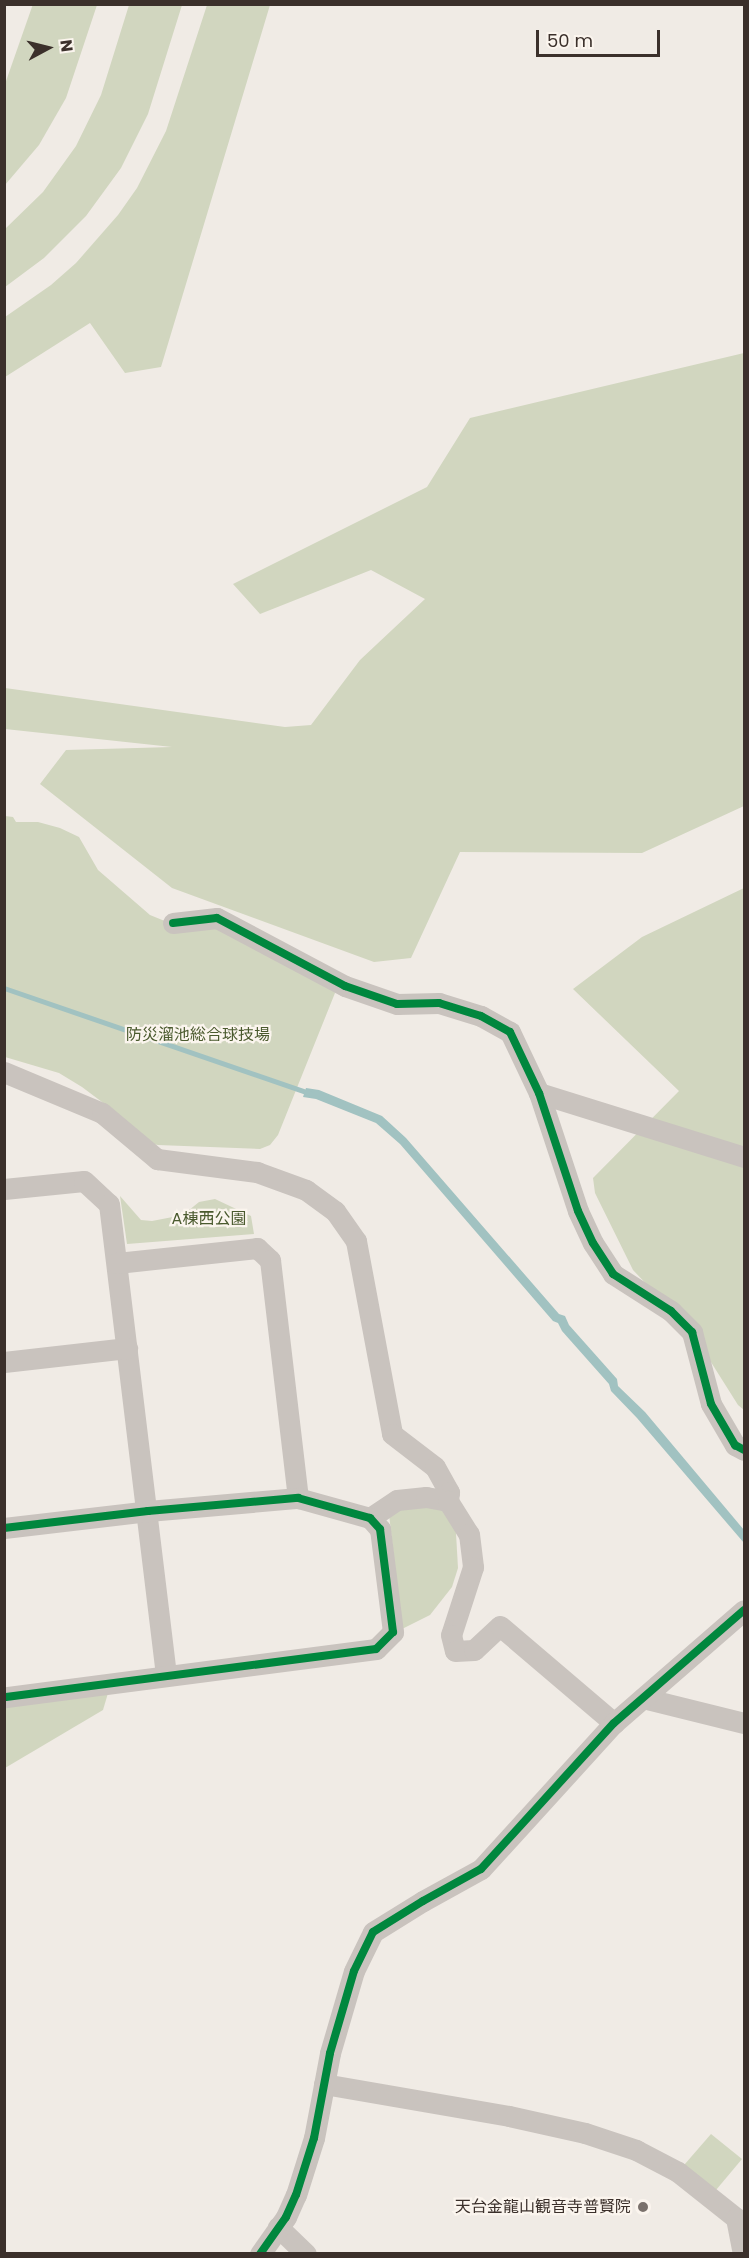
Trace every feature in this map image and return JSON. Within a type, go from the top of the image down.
[{"type":"street","points":[[173,923],[217,918],[345,986],[398,1005],[439,1004],[481,1016],[510,1032],[539,1093],[578,1211],[593,1244],[613,1274],[671,1311],[692,1332],[711,1404],[735,1445],[744,1450]]},
{"type":"street","points":[[4,1072],[102,1113],[156,1159],[257,1172],[306,1190],[335,1211],[356,1241],[392,1434],[435,1467],[449,1492],[448,1501],[469,1534],[473,1567],[451,1635],[455,1651],[474,1650],[501,1626],[614,1723]]},
{"type":"street","points":[[539,1093],[744,1157]]},
{"type":"street","points":[[4,1189],[84,1181],[109,1204],[148,1511],[166,1676]]},
{"type":"street","points":[[117,1263],[257,1248],[270,1260],[298,1498]]},
{"type":"street","points":[[4,1362],[127,1348]]},
{"type":"street","points":[[370,1518],[397,1500],[426,1497],[448,1501]]},
{"type":"street","points":[[4,1528],[148,1511],[298,1498],[370,1518],[380,1529],[393,1632],[376,1649],[4,1697]]},
{"type":"street","points":[[260,2253],[296,2195],[307,2161],[324,2084],[354,1971],[373,1932],[423,1900],[481,1869],[614,1723],[744,1610]]},
{"type":"street","points":[[644,1698],[744,1723]]},
{"type":"street","points":[[324,2084],[509,2116],[585,2133],[636,2150],[678,2172],[736,2218],[743,2253]]},
{"type":"street","points":[[278,2227],[306,2253]]},
{"type":"green space","points":[[33,4],[97,5],[66,98],[39,145],[5,185],[5,84]]},
{"type":"green space","points":[[129,5],[182,5],[148,114],[121,168],[86,216],[44,258],[5,287],[5,229],[43,192],[76,146],[101,95]]},
{"type":"green space","points":[[207,5],[270,5],[161,367],[125,373],[90,323],[5,377],[5,317],[51,285],[76,263],[118,215],[137,188],[166,131]]},
{"type":"green space","points":[[744,353],[744,806],[642,853],[460,852],[411,958],[374,962],[172,888],[40,784],[66,750],[172,747],[5,729],[5,688],[285,727],[311,725],[360,660],[425,599],[371,570],[260,614],[233,584],[427,487],[470,418]]},
{"type":"green space","name":"防災溜池総合球技場","points":[[5,816],[13,817],[16,822],[38,822],[60,828],[79,837],[98,870],[150,915],[177,926],[219,919],[331,981],[335,993],[278,1135],[270,1145],[260,1149],[158,1145],[138,1141],[106,1105],[82,1087],[59,1073],[5,1057]]},
{"type":"green space","points":[[744,888],[744,1410],[738,1405],[692,1332],[633,1270],[595,1193],[593,1178],[679,1091],[573,989],[642,937]]},
{"type":"green space","name":"A棟西公園","points":[[120,1196],[141,1220],[152,1221],[183,1215],[199,1202],[215,1199],[251,1216],[254,1234],[127,1244]]},
{"type":"green space","points":[[428,1499],[455,1516],[458,1568],[452,1587],[430,1615],[402,1629],[389,1514]]},
{"type":"green space","points":[[111,1683],[103,1710],[5,1768],[4,1697]]},
{"type":"green space","points":[[711,2134],[742,2159],[711,2196],[678,2172]]},
{"type":"water","points":[[306,1088],[319,1090],[382,1116],[406,1138],[559,1314],[565,1316],[569,1325],[617,1379],[618,1386],[645,1412],[744,1530],[744,1543],[611,1391],[609,1384],[562,1331],[558,1323],[553,1321],[400,1144],[376,1123],[316,1099],[303,1097]]},
{"type":"waterway","points":[[4,988],[309,1093]]},
{"type":"cycle path","points":[[173,923],[217,918],[345,986],[397,1004],[439,1003],[481,1016],[510,1032],[539,1093],[578,1211],[593,1243],[613,1274],[671,1311],[692,1332],[711,1404],[735,1445],[744,1450]]},
{"type":"cycle path","points":[[4,1528],[148,1511],[298,1498],[370,1518],[380,1529],[393,1632],[376,1649],[4,1697]]},
{"type":"cycle path","points":[[260,2254],[286,2217],[296,2195],[314,2138],[330,2053],[354,1971],[373,1932],[481,1869],[614,1723],[744,1610]]},
{"type":"place","name":"天台金龍山観音寺普賢院","points":[[643,2207]]}]
